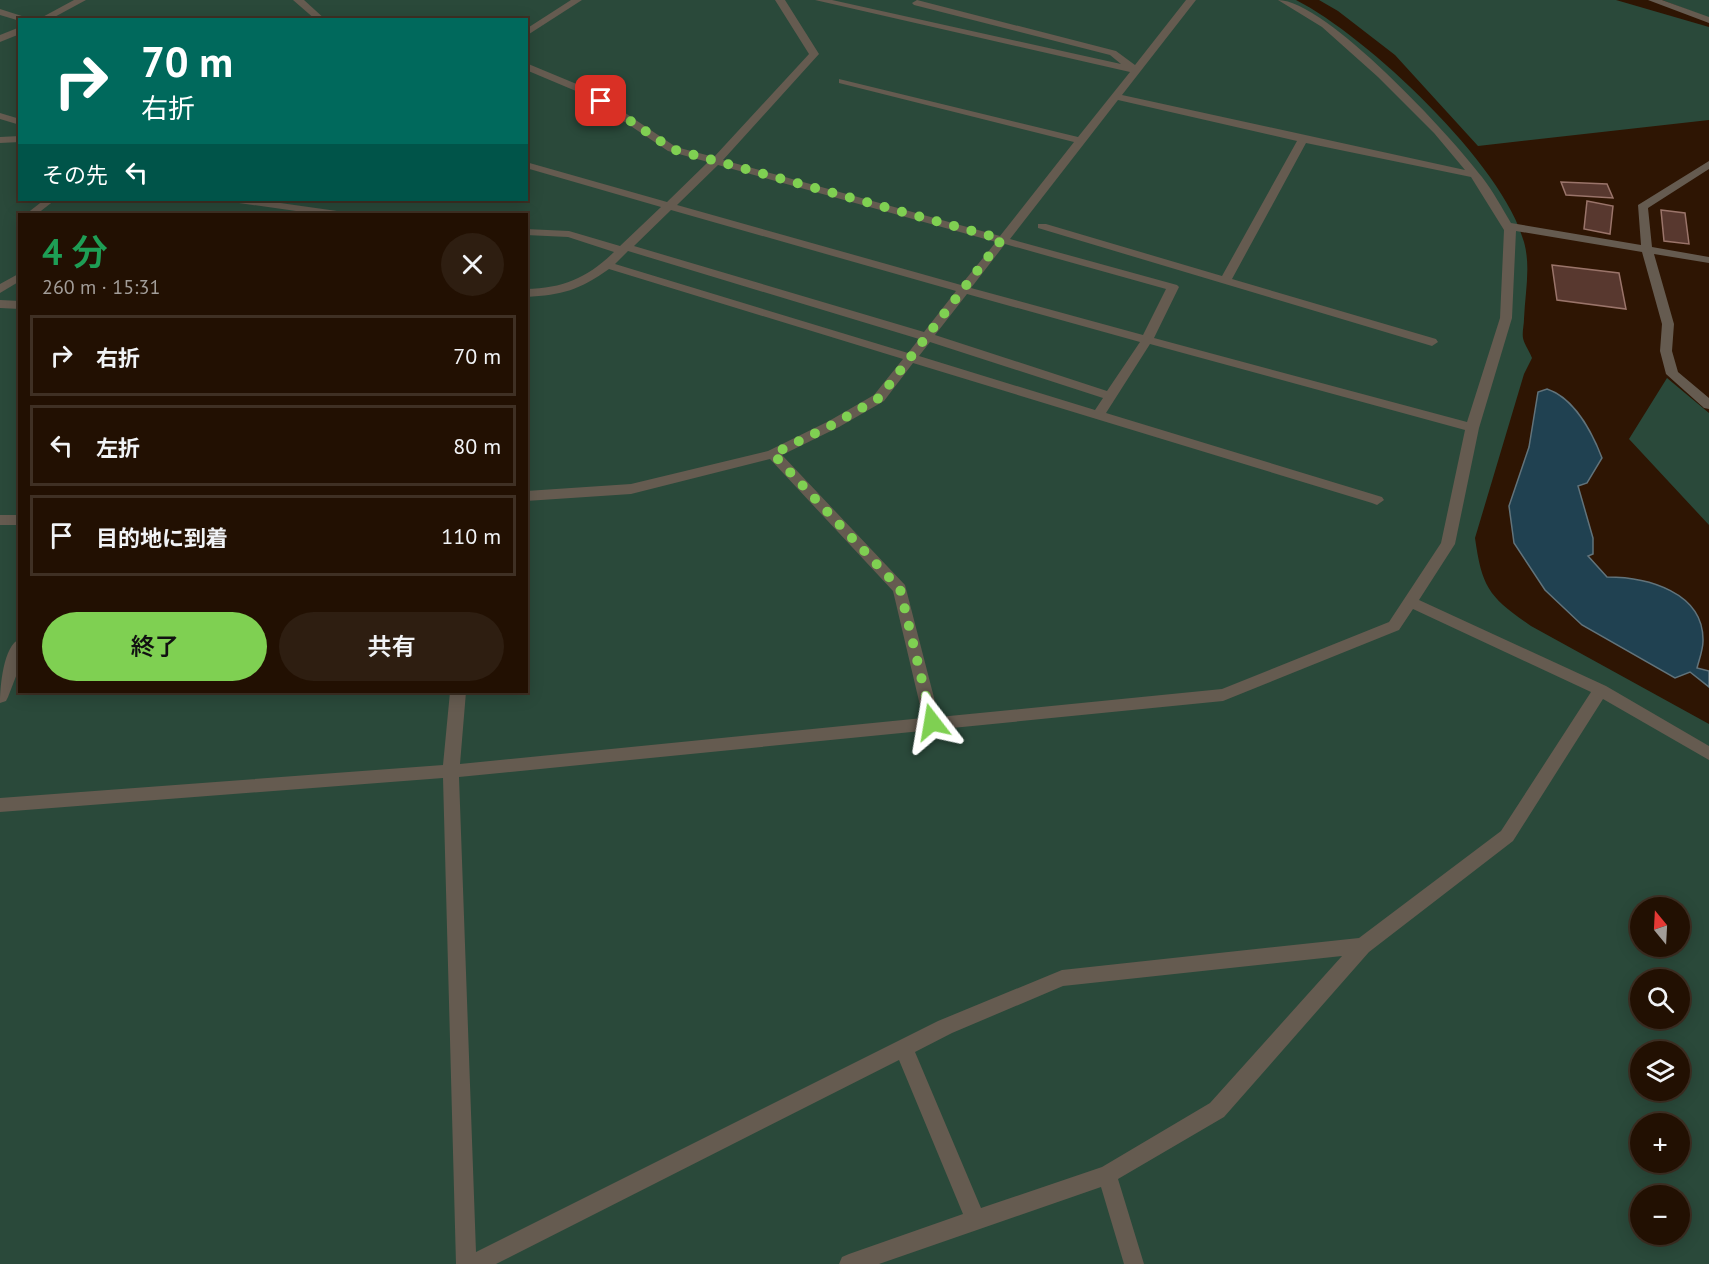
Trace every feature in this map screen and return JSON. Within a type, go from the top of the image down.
[{"type":"lane","points":[[45,18],[81,0]]},
{"type":"lane","points":[[298,0],[320,18]]},
{"type":"lane","points":[[528,32],[577,0]]},
{"type":"lane","points":[[528,293],[548,292],[579,284],[607,265],[716,161],[814,54],[780,0]]},
{"type":"lane","points":[[820,0],[1134,70]]},
{"type":"lane","points":[[528,496],[631,489],[773,454],[834,424],[879,398],[1191,0]]},
{"type":"lane","points":[[0,805],[451,771],[1223,695],[1395,626],[1448,544],[1472,428],[1506,318],[1510,230],[1475,175],[1438,131],[1381,75],[1325,25],[1283,0]]},
{"type":"lane","points":[[1653,0],[1709,20]]},
{"type":"lane","points":[[917,3],[1113,53],[1134,70]]},
{"type":"lane","points":[[0,12],[19,18]]},
{"type":"lane","points":[[0,39],[18,31]]},
{"type":"lane","points":[[528,67],[587,92],[672,149],[1173,287],[1147,340],[1098,415]]},
{"type":"lane","points":[[842,81],[1079,140]]},
{"type":"lane","points":[[1114,96],[1475,175]]},
{"type":"lane","points":[[0,116],[18,121]]},
{"type":"lane","points":[[0,140],[18,138]]},
{"type":"lane","points":[[1226,280],[1303,139]]},
{"type":"lane","points":[[1709,164],[1642,207],[1647,249],[1668,324],[1666,351],[1672,374],[1709,405]]},
{"type":"lane","points":[[528,166],[964,290],[1472,428]]},
{"type":"lane","points":[[32,213],[49,201]]},
{"type":"lane","points":[[253,201],[284,203],[332,213]]},
{"type":"lane","points":[[1042,226],[1432,342]]},
{"type":"lane","points":[[1508,226],[1709,260]]},
{"type":"lane","points":[[528,232],[569,234],[623,249],[927,337],[1110,396]]},
{"type":"lane","points":[[607,265],[1377,500]]},
{"type":"lane","points":[[0,289],[18,277]]},
{"type":"lane","points":[[0,304],[18,305]]},
{"type":"lane","points":[[773,454],[900,589],[932,722]]},
{"type":"lane","points":[[0,520],[18,520]]},
{"type":"lane","points":[[1410,602],[1602,690],[1709,754]]},
{"type":"lane","points":[[0,697],[18,650]]},
{"type":"lane","points":[[849,1264],[1107,1175],[1217,1110],[1363,946],[1507,836],[1602,690]]},
{"type":"lane","points":[[458,693],[451,771],[465,1264]]},
{"type":"lane","points":[[474,1264],[945,1027],[1062,978],[1363,946]]},
{"type":"lane","points":[[904,1049],[975,1219]]},
{"type":"lane","points":[[1107,1175],[1134,1264]]},
{"type":"green space","points":[[0,0],[1296,0],[1359,42],[1394,72],[1462,141],[1490,177],[1511,211],[1524,242],[1527,270],[1523,336],[1532,358],[1524,374],[1475,538],[1481,569],[1490,590],[1506,607],[1531,626],[1709,724],[1709,1264],[0,1264]]},
{"type":"green space","points":[[1319,0],[1616,0],[1709,27],[1709,120],[1478,146],[1395,55],[1338,11]]},
{"type":"green space","points":[[1662,0],[1709,0],[1709,18]]},
{"type":"green space","points":[[1667,378],[1709,413],[1709,525],[1629,439]]},
{"type":"water","points":[[1547,389],[1557,393],[1574,408],[1587,427],[1602,458],[1587,483],[1578,486],[1593,538],[1593,554],[1588,556],[1607,577],[1655,584],[1684,599],[1694,610],[1701,624],[1703,641],[1697,668],[1709,671],[1709,687],[1690,672],[1675,678],[1582,625],[1545,590],[1514,543],[1509,506],[1529,447],[1538,392]]},
{"type":"building","points":[[1561,182],[1607,184],[1613,198],[1566,195]]},
{"type":"building","points":[[1587,201],[1613,206],[1610,234],[1584,229]]},
{"type":"building","points":[[1661,210],[1685,213],[1689,244],[1664,241]]},
{"type":"building","points":[[1552,265],[1619,273],[1626,309],[1557,300]]},
{"type":"route","points":[[601,101],[672,149],[1002,239],[879,398],[834,424],[773,454],[900,589],[932,722]]}]
